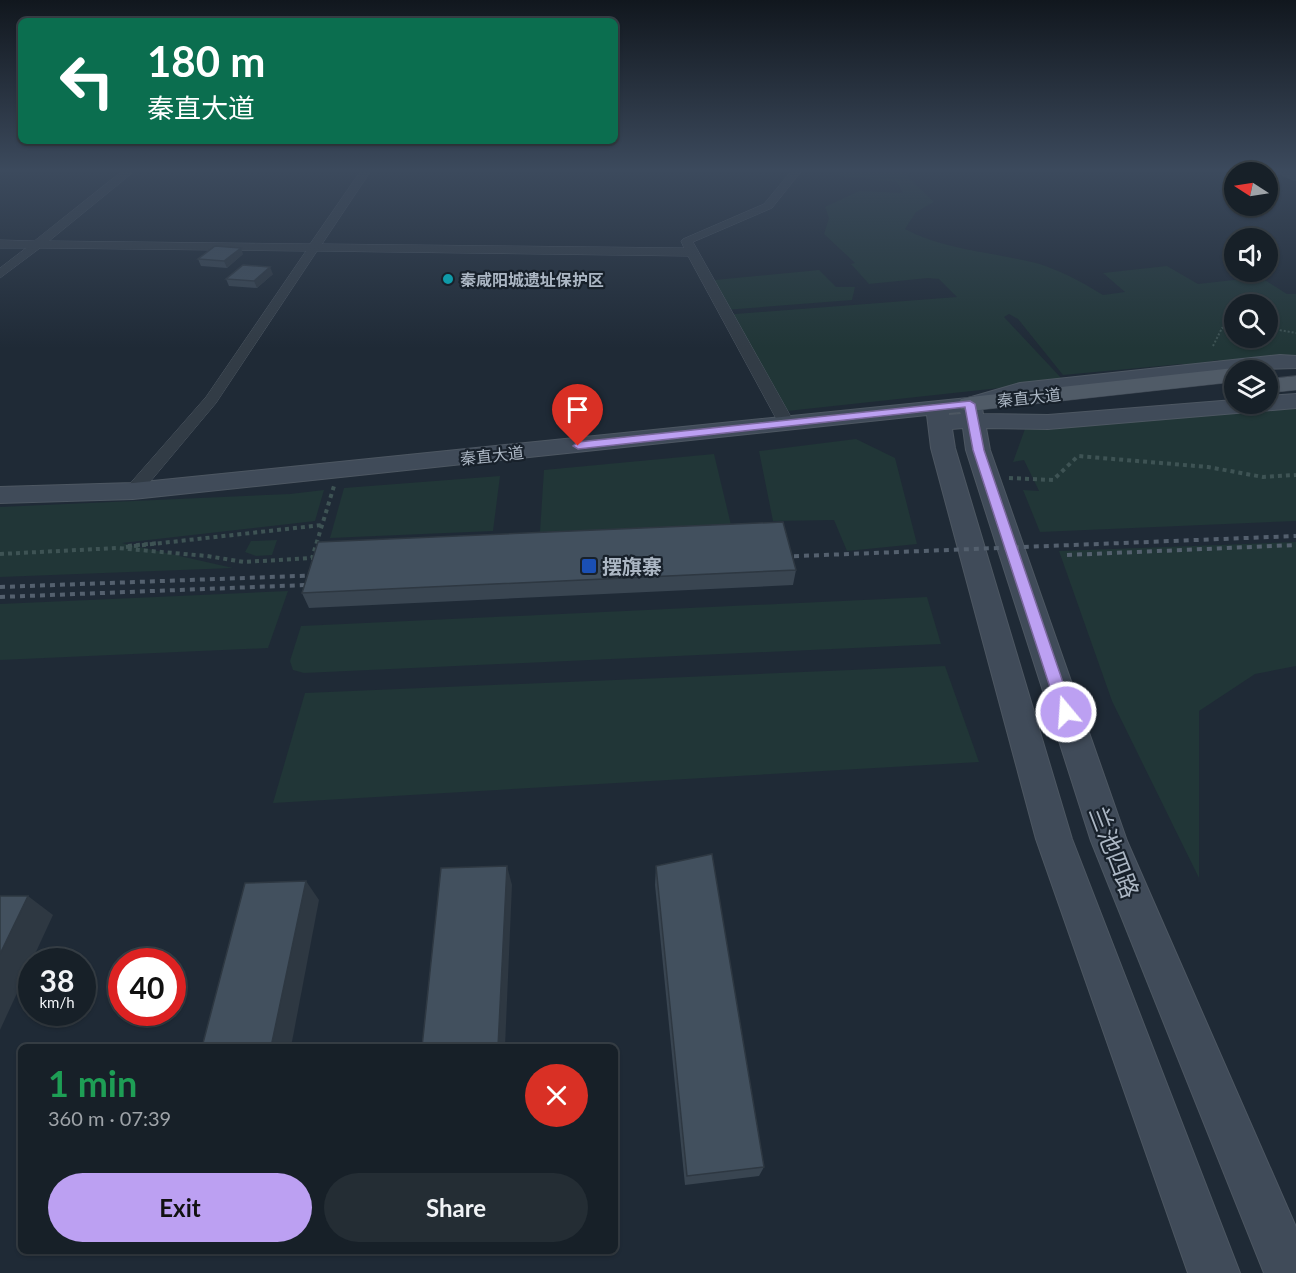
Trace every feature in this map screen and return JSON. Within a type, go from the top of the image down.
[{"type":"main road","points":[[1278,370],[1296,369]]},
{"type":"main road","name":"秦直大道","points":[[955,413],[1179,388],[1224,377]]},
{"type":"main road","points":[[1278,385],[1296,383]]},
{"type":"main road","name":"秦直大道","points":[[1179,388],[1224,390]]},
{"type":"street","points":[[0,274],[57,228]]},
{"type":"street","points":[[133,491],[211,400],[327,228]]},
{"type":"street","points":[[716,228],[687,241],[787,424]]},
{"type":"street","points":[[0,244],[692,252]]},
{"type":"street","points":[[955,413],[1020,389],[1280,361],[1296,362]]},
{"type":"street","points":[[1278,403],[1296,401]]},
{"type":"street","points":[[955,413],[1006,423],[1048,422],[1224,408]]},
{"type":"street","points":[[955,413],[943,448],[1054,839],[1214,1273]]},
{"type":"street","name":"秦直大道","points":[[0,495],[133,491],[787,424],[955,413]]},
{"type":"street","name":"秦直大道","points":[[0,506],[126,501],[335,481],[955,413]]},
{"type":"street","name":"兰池四路","points":[[955,413],[978,450],[1109,841],[1290,1273]]},
{"type":"path","points":[[1213,346],[1224,328]]},
{"type":"path","points":[[1278,330],[1296,333]]},
{"type":"path","points":[[987,476],[1053,480],[1078,456],[1150,460],[1221,469],[1264,478],[1296,475]]},
{"type":"path","points":[[117,548],[207,556],[244,562],[312,558],[335,481]]},
{"type":"path","points":[[0,554],[117,548],[322,525]]},
{"type":"path","points":[[117,548],[159,543]]},
{"type":"green space","points":[[826,228],[905,228],[936,242],[1045,266],[1103,295],[1125,292],[1103,273],[1167,266],[1198,284],[1224,281],[1268,282],[1287,294],[1296,294],[1296,359],[1224,360],[1224,363],[1220,363],[1218,360],[1186,366],[1182,364],[1063,375],[1018,319],[1009,314],[1004,317],[1064,381],[778,412],[723,315],[957,297],[939,279],[869,284],[851,264],[855,263],[824,234]]},
{"type":"green space","points":[[819,270],[836,287],[855,287],[852,300],[725,310],[704,281]]},
{"type":"green space","points":[[1296,401],[1296,521],[1040,532],[1023,490],[1039,491],[1024,460],[1013,462],[1026,426],[1224,408],[1224,414],[1278,414],[1278,403]]},
{"type":"green space","points":[[856,439],[895,458],[917,544],[847,551],[834,520],[773,521],[759,451]]},
{"type":"green space","points":[[714,454],[731,525],[540,532],[544,470]]},
{"type":"green space","points":[[500,476],[493,531],[330,538],[344,488]]},
{"type":"green space","points":[[324,490],[315,521],[122,543],[233,568],[0,577],[0,507],[290,494]]},
{"type":"green space","points":[[277,540],[272,555],[256,556],[245,552],[251,541]]},
{"type":"green space","points":[[1296,542],[1296,666],[1255,674],[1199,711],[1199,878],[1112,701],[1059,551]]},
{"type":"green space","points":[[288,591],[268,648],[0,660],[0,604]]},
{"type":"green space","points":[[927,597],[941,644],[304,673],[293,670],[290,661],[301,626]]},
{"type":"green space","points":[[945,666],[979,762],[273,803],[305,693]]},
{"type":"building","points":[[215,246],[241,248],[224,261],[198,259]]},
{"type":"building","points":[[243,265],[270,267],[254,281],[226,279]]},
{"type":"building","points":[[783,522],[796,570],[302,593],[318,542]]},
{"type":"building","points":[[712,854],[764,1167],[687,1176],[656,866]]},
{"type":"building","points":[[507,866],[498,1044],[422,1044],[441,868]]},
{"type":"building","points":[[306,881],[272,1044],[203,1044],[245,883]]},
{"type":"building","points":[[0,896],[28,896],[0,954]]},
{"type":"railway","points":[[774,557],[1296,536]]},
{"type":"railway","points":[[1067,555],[1296,545]]},
{"type":"railway","points":[[0,587],[325,575]]},
{"type":"railway","points":[[0,597],[306,585]]},
{"type":"place","name":"秦咸阳城遗址保护区","points":[[448,279]]},
{"type":"place","name":"摆旗寨","points":[[589,566]]},
{"type":"route","points":[[578,446],[970,404],[978,450],[1066,712]]}]
